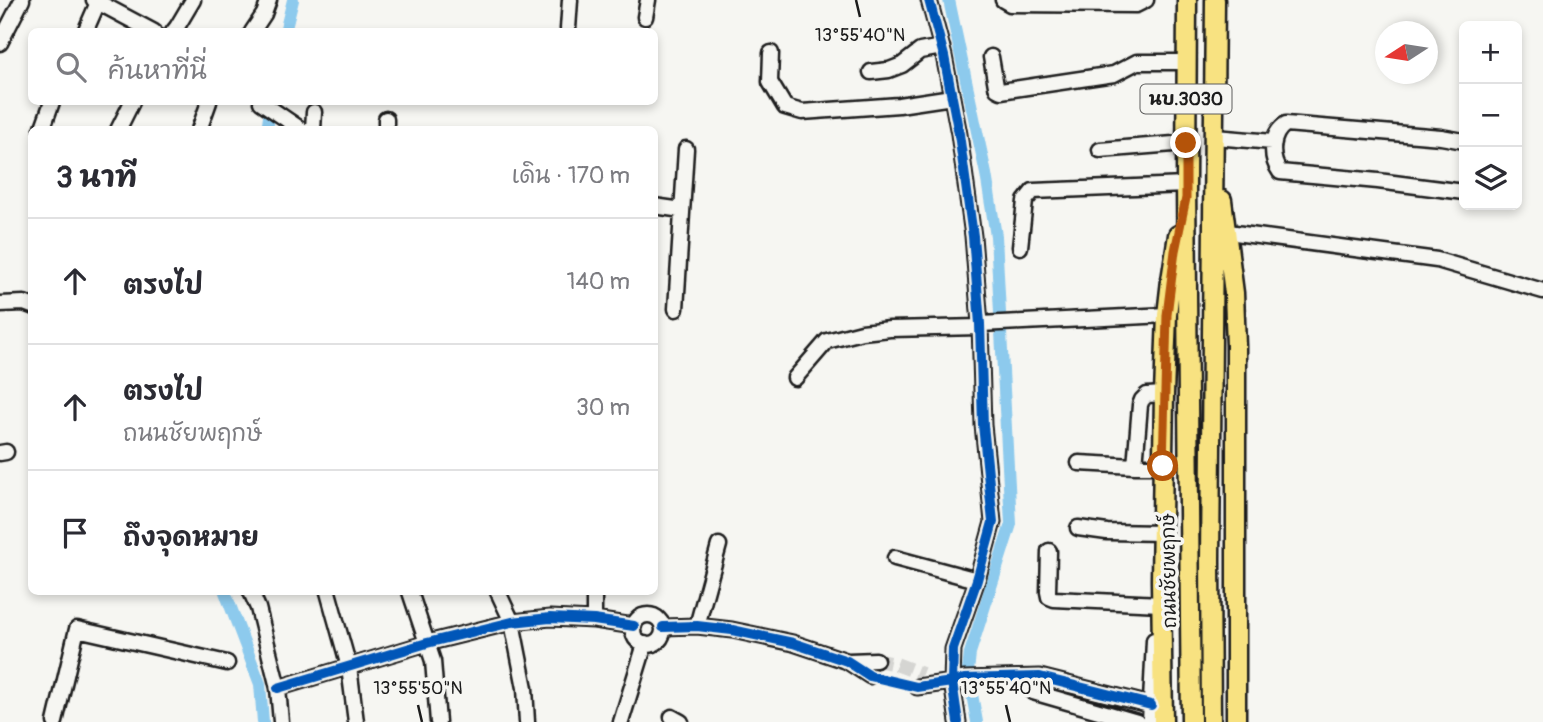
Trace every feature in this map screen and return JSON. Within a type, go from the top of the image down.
[{"type":"main road","name":"ถนนชัยพฤกษ์","points":[[1187,0],[1191,722]]},
{"type":"main road","name":"นบ.3030","points":[[1211,722],[1215,0]]},
{"type":"main road","points":[[1215,145],[1234,293],[1236,346],[1236,722]]},
{"type":"main road","points":[[1163,722],[1159,604],[1167,315],[1186,191]]},
{"type":"street","points":[[0,43],[22,0]]},
{"type":"street","points":[[176,28],[193,0]]},
{"type":"street","points":[[255,28],[264,15],[269,0]]},
{"type":"street","points":[[568,28],[570,0]]},
{"type":"street","points":[[645,17],[648,0]]},
{"type":"street","points":[[929,0],[942,47],[959,134],[973,236],[982,325],[982,425],[993,522],[977,580],[953,649],[952,682],[958,722]]},
{"type":"street","points":[[1003,0],[1010,4],[1136,5],[1146,0]]},
{"type":"street","points":[[87,28],[97,1],[147,28]]},
{"type":"street","points":[[871,72],[889,70],[902,65],[920,51],[942,47]]},
{"type":"street","points":[[771,53],[771,82],[785,107],[802,112],[899,105],[952,97]]},
{"type":"street","points":[[992,57],[996,86],[1001,91],[1114,74],[1137,62],[1186,62]]},
{"type":"street","points":[[43,126],[51,105]]},
{"type":"street","points":[[120,126],[130,105]]},
{"type":"street","points":[[200,126],[208,105]]},
{"type":"street","points":[[266,105],[296,126]]},
{"type":"street","points":[[313,126],[314,111]]},
{"type":"street","points":[[1459,140],[1286,124],[1280,127],[1272,142],[1280,172],[1459,191]]},
{"type":"street","points":[[1215,145],[1272,142]]},
{"type":"street","points":[[1100,150],[1186,143]]},
{"type":"street","points":[[676,309],[686,149]]},
{"type":"street","points":[[1020,247],[1025,201],[1033,191],[1186,191]]},
{"type":"street","points":[[658,207],[682,210]]},
{"type":"street","points":[[1227,232],[1437,260],[1543,291]]},
{"type":"street","points":[[0,304],[28,304]]},
{"type":"street","points":[[795,378],[827,341],[862,332],[1167,315]]},
{"type":"street","points":[[1135,466],[1140,405],[1147,395],[1164,394]]},
{"type":"street","points":[[1079,463],[1163,466]]},
{"type":"street","points":[[1078,528],[1107,532],[1163,533]]},
{"type":"street","points":[[697,626],[719,545]]},
{"type":"street","points":[[1049,551],[1048,592],[1049,597],[1054,600],[1159,604],[1150,722]]},
{"type":"street","points":[[895,558],[977,580]]},
{"type":"street","points":[[252,595],[278,688],[281,722]]},
{"type":"street","points":[[329,595],[349,667],[356,722]]},
{"type":"street","points":[[411,595],[433,661],[438,722]]},
{"type":"street","points":[[499,595],[512,622],[525,688],[527,722]]},
{"type":"street","points":[[594,595],[594,620]]},
{"type":"street","points":[[649,615],[658,618],[663,632],[658,640],[645,644],[634,635],[634,626],[639,618],[649,615]]},
{"type":"street","points":[[278,688],[428,643],[512,622],[550,618],[594,620],[634,626]]},
{"type":"street","points":[[663,627],[697,626],[732,630],[793,643],[846,661],[870,676]]},
{"type":"street","points":[[55,722],[77,629],[228,663]]},
{"type":"street","points":[[621,722],[645,644]]},
{"type":"street","points":[[846,661],[876,660]]},
{"type":"street","points":[[920,680],[952,682],[998,677],[1041,677],[1151,705]]},
{"type":"street","points":[[1019,678],[1033,692],[1137,722]]},
{"type":"waterway","points":[[286,28],[293,0]]},
{"type":"waterway","points":[[949,0],[986,174],[996,236],[1011,524],[970,653],[968,672],[977,722]]},
{"type":"waterway","points":[[268,126],[271,105]]},
{"type":"waterway","points":[[226,595],[260,684],[263,722]]},
{"type":"tunnel","points":[[876,660],[922,674]]},
{"type":"tunnel","points":[[870,676],[917,687]]},
{"type":"cycle path","points":[[929,0],[944,56],[959,134],[973,236],[980,324],[983,425],[993,522],[977,580],[953,649],[952,682],[958,722]]},
{"type":"cycle path","points":[[278,688],[427,643],[512,622],[550,618],[594,620],[634,626]]},
{"type":"cycle path","points":[[663,627],[697,626],[732,630],[793,643],[847,661],[870,676],[917,687],[964,679],[1040,677],[1151,705]]},
{"type":"route","points":[[1163,466],[1167,315],[1175,251],[1186,198],[1186,143]]}]
